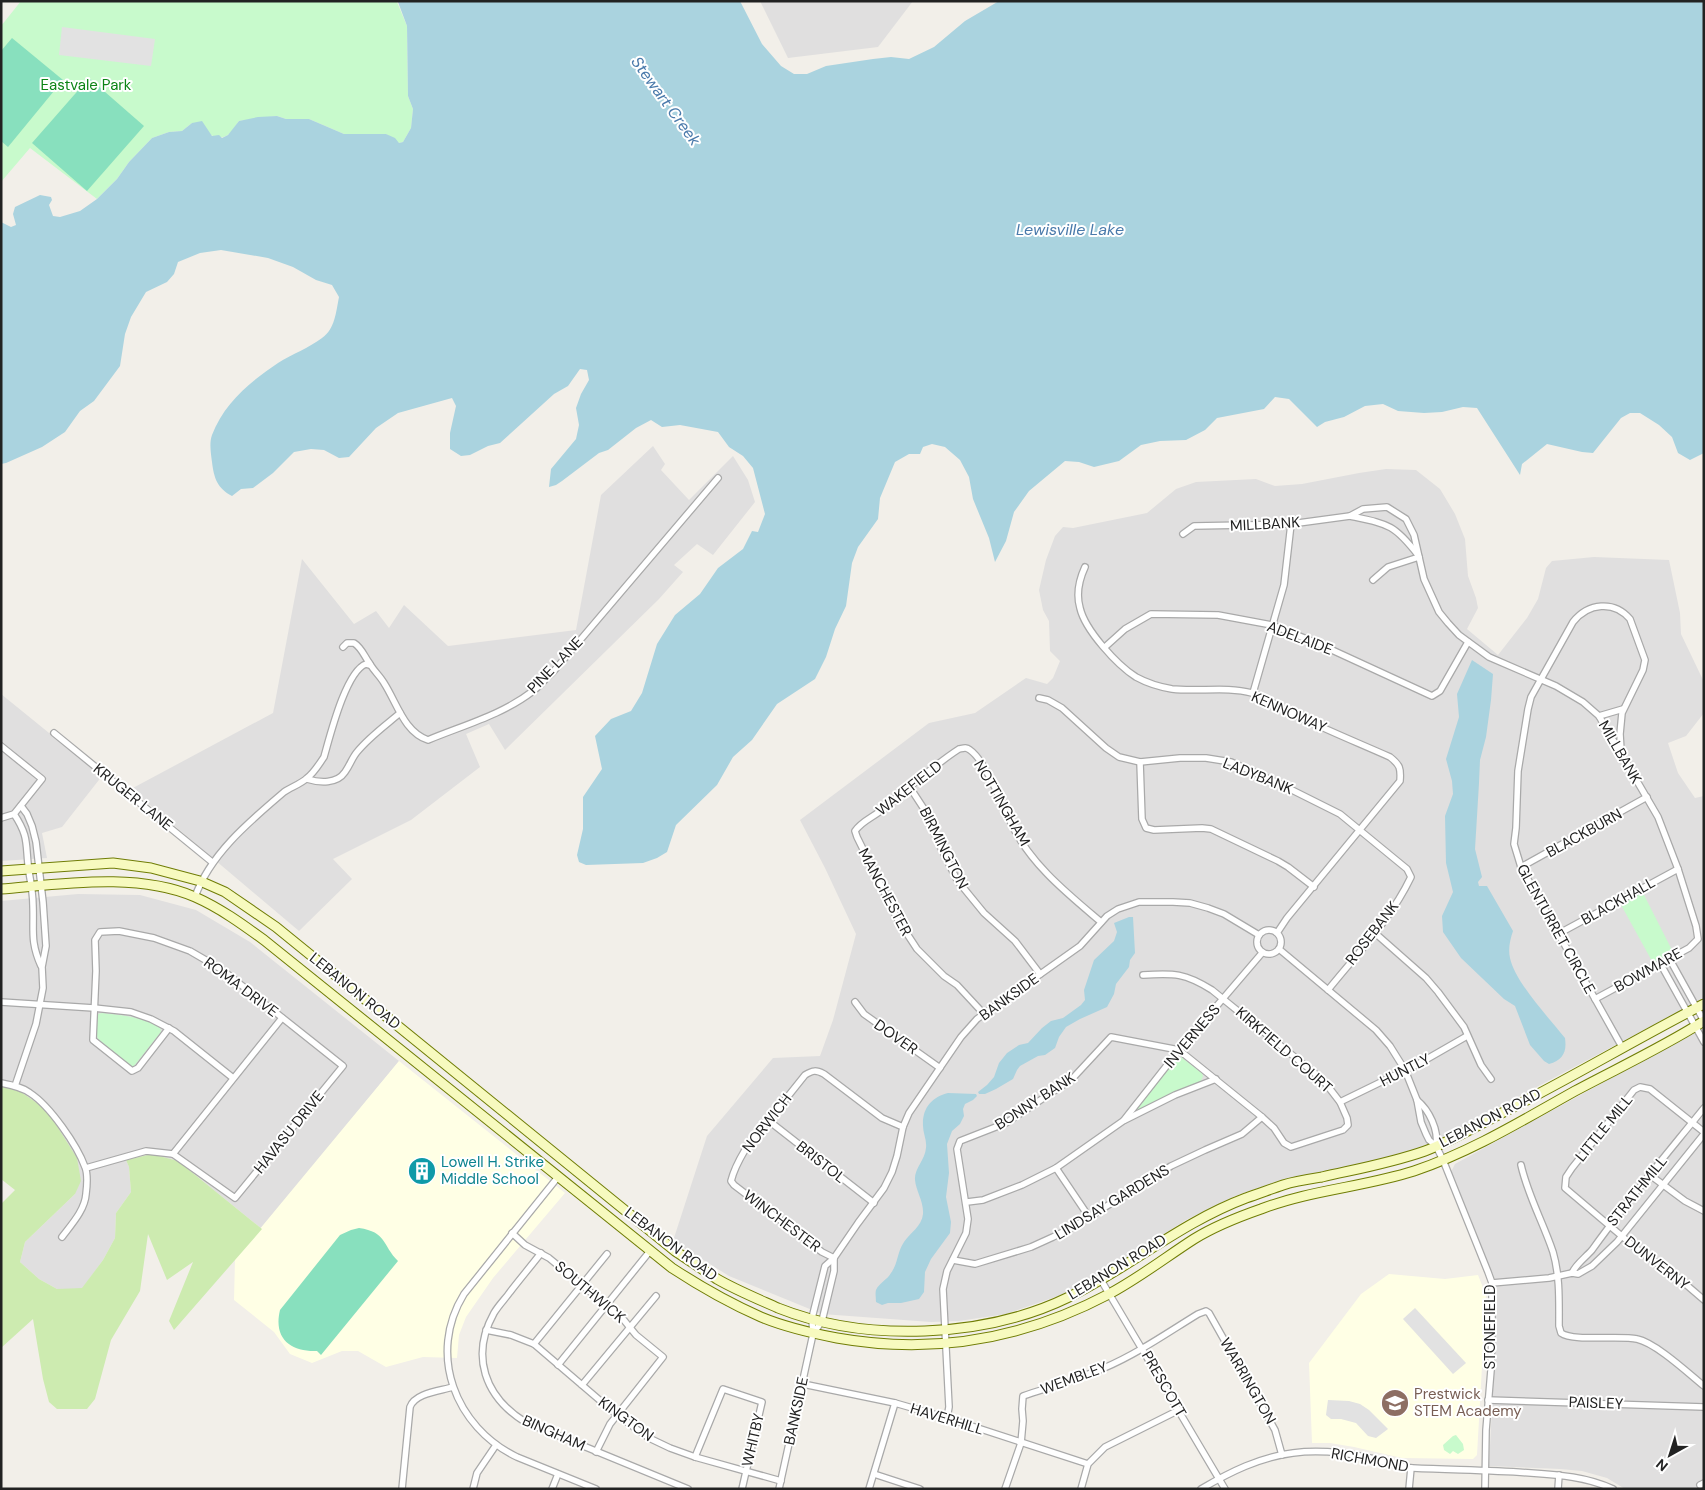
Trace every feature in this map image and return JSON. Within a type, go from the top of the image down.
[{"type":"main road","name":"LEBANON ROAD","points":[[1,871],[113,863],[151,868],[200,881],[225,892],[276,927],[675,1251],[720,1281],[780,1308],[822,1321],[895,1331],[979,1325],[1020,1315],[1066,1298],[1101,1280],[1176,1232],[1212,1212],[1285,1184],[1391,1162],[1436,1146],[1517,1105],[1700,1006]]},
{"type":"main road","name":"LEBANON ROAD","points":[[1,889],[119,882],[167,888],[195,897],[236,920],[264,940],[672,1268],[717,1296],[764,1318],[814,1334],[869,1344],[910,1346],[945,1344],[982,1340],[1031,1328],[1109,1294],[1197,1237],[1240,1216],[1274,1204],[1377,1181],[1415,1170],[1469,1148],[1704,1021]]},
{"type":"main road","points":[[558,1177],[569,1164]]},
{"type":"street","name":"PINE LANE","points":[[343,647],[346,643],[356,644],[384,683],[400,713],[418,737],[428,740],[496,713],[534,690],[559,665],[718,478]]},
{"type":"street","name":"MILLBANK","points":[[1350,516],[1363,509],[1387,507],[1406,519],[1414,535],[1424,579],[1438,612],[1448,624],[1468,642],[1490,657],[1540,679],[1583,702],[1599,716],[1658,817],[1678,869],[1696,926],[1698,939]]},
{"type":"street","name":"MILLBANK","points":[[1183,534],[1194,526],[1291,524],[1350,516],[1382,523],[1393,528],[1407,541],[1419,557]]},
{"type":"street","points":[[1253,693],[1284,585],[1291,524]]},
{"type":"street","points":[[1373,580],[1388,567],[1419,557]]},
{"type":"street","name":"KENNOWAY","points":[[1085,567],[1079,586],[1080,608],[1084,620],[1091,633],[1123,668],[1137,677],[1152,684],[1172,689],[1218,689],[1253,693],[1289,712],[1390,757],[1399,764],[1400,782],[1360,830]]},
{"type":"street","name":"GLENTURRET CIRCLE","points":[[1622,755],[1620,734],[1623,709],[1643,670],[1645,660],[1627,615],[1615,608],[1600,606],[1580,613],[1573,622],[1531,696],[1518,771],[1514,844],[1520,867],[1622,1047]]},
{"type":"street","name":"ADELAIDE","points":[[1105,647],[1126,629],[1152,614],[1218,615],[1272,625],[1319,644],[1432,696],[1440,691],[1468,642]]},
{"type":"street","points":[[195,897],[200,881],[212,862],[261,813],[286,791],[307,779],[319,764],[324,757],[346,689],[353,675],[361,666],[370,665]]},
{"type":"street","name":"LADYBANK","points":[[1039,698],[1048,700],[1062,708],[1106,748],[1119,757],[1140,762],[1180,758],[1206,758],[1231,762],[1327,807],[1340,814],[1360,830],[1407,869],[1410,874]]},
{"type":"street","points":[[1599,716],[1623,709]]},
{"type":"street","points":[[307,779],[323,783],[338,779],[344,774],[356,752],[400,713]]},
{"type":"street","name":"KRUGER LANE","points":[[54,733],[212,862]]},
{"type":"street","points":[[1,746],[42,779],[14,814],[1,818]]},
{"type":"street","name":"WAKEFIELD","points":[[855,831],[858,826],[879,812],[909,786],[955,751],[965,747]]},
{"type":"street","name":"NOTTINGHAM","points":[[965,747],[972,751],[990,778],[1015,831],[1044,872],[1101,922]]},
{"type":"street","points":[[1140,762],[1142,819],[1146,828],[1154,830],[1211,829],[1278,861],[1314,887]]},
{"type":"street","name":"BIRMINGTON","points":[[909,786],[926,812],[940,846],[958,880],[984,913],[1015,941],[1040,974]]},
{"type":"street","name":"BLACKBURN","points":[[1520,867],[1647,798]]},
{"type":"street","points":[[15,1086],[36,1024],[40,1006],[43,988],[42,967],[46,946],[42,886],[36,842],[27,814],[21,806]]},
{"type":"street","points":[[14,814],[22,827],[28,843],[33,906],[32,932],[36,954],[42,967]]},
{"type":"street","points":[[1276,933],[1360,830]]},
{"type":"street","name":"MANCHESTER","points":[[855,831],[856,837],[888,900],[911,941],[932,965],[957,985],[983,1013]]},
{"type":"street","name":"BLACKHALL","points":[[1558,934],[1678,869]]},
{"type":"street","name":"ROSEBANK","points":[[1328,990],[1375,933],[1405,889],[1411,877],[1410,874]]},
{"type":"street","name":"BANKSIDE","points":[[814,1334],[812,1318],[825,1266],[834,1258],[884,1188],[892,1172],[903,1127],[909,1113],[961,1037],[983,1013],[1080,946],[1101,922],[1113,912],[1128,905],[1139,902],[1181,902],[1199,905],[1224,914],[1259,935]]},
{"type":"street","points":[[1267,930],[1276,933],[1281,941],[1279,949],[1271,954],[1262,953],[1256,945],[1259,935],[1267,930]]},
{"type":"street","name":"ROMA DRIVE","points":[[94,1008],[95,940],[97,935],[100,932],[119,931],[154,938],[190,951],[221,968],[343,1066]]},
{"type":"street","points":[[1375,933],[1432,985],[1460,1021],[1481,1065],[1491,1079]]},
{"type":"street","name":"BOWMARE","points":[[1596,999],[1695,944],[1698,939]]},
{"type":"street","points":[[1279,949],[1376,1030],[1390,1046],[1405,1070],[1417,1100],[1421,1122],[1426,1134],[1429,1140],[1436,1146],[1438,1138],[1436,1130],[1422,1104],[1417,1100]]},
{"type":"street","name":"INVERNESS","points":[[1123,1121],[1179,1050],[1262,953]]},
{"type":"street","points":[[1669,958],[1700,1006],[1704,1021]]},
{"type":"street","points":[[1660,963],[1704,1042]]},
{"type":"street","name":"KIRKFIELD COURT","points":[[1143,975],[1182,975],[1203,984],[1224,998],[1310,1068],[1327,1085],[1340,1102],[1348,1118],[1348,1125],[1343,1130],[1291,1147],[1262,1117]]},
{"type":"street","points":[[1,1002],[130,1012],[169,1028],[233,1078]]},
{"type":"street","name":"DOVER","points":[[855,1002],[864,1014],[940,1068]]},
{"type":"street","points":[[94,1008],[92,1040],[132,1071],[138,1068],[169,1028]]},
{"type":"street","points":[[86,1168],[146,1151],[173,1154],[282,1018]]},
{"type":"street","name":"HUNTLY","points":[[1340,1102],[1405,1070],[1467,1036]]},
{"type":"street","name":"BONNY BANK","points":[[947,1418],[949,1407],[943,1290],[945,1277],[966,1233],[968,1219],[957,1145],[960,1141],[1006,1123],[1072,1079],[1111,1037],[1179,1050]]},
{"type":"street","points":[[1179,1050],[1262,1117]]},
{"type":"street","name":"HAVASU DRIVE","points":[[173,1154],[235,1198],[343,1066]]},
{"type":"street","name":"NORWICH","points":[[732,1181],[733,1172],[746,1150],[768,1120],[811,1070],[824,1074],[882,1118],[903,1127]]},
{"type":"street","name":"INVERNESS","points":[[966,1202],[983,1200],[1022,1185],[1056,1168],[1123,1121],[1175,1096],[1216,1080]]},
{"type":"street","points":[[1,1083],[29,1092],[47,1106],[74,1145],[86,1168],[86,1196],[79,1213],[62,1238]]},
{"type":"street","name":"LITTLE MILL","points":[[1565,1188],[1566,1177],[1572,1168],[1634,1090],[1640,1087],[1650,1089],[1704,1133]]},
{"type":"street","name":"STRATHMILL","points":[[1572,1273],[1574,1267],[1588,1255],[1609,1225],[1704,1108]]},
{"type":"street","name":"LINDSAY GARDENS","points":[[952,1260],[975,1264],[1046,1240],[1073,1227],[1171,1166],[1242,1134],[1262,1117]]},
{"type":"street","name":"BRISTOL","points":[[768,1120],[874,1203]]},
{"type":"street","name":"STRATHMILL","points":[[1492,1283],[1572,1273],[1578,1274],[1592,1266],[1622,1236],[1704,1133]]},
{"type":"street","name":"STONEFIELD","points":[[1436,1146],[1492,1283],[1485,1489]]},
{"type":"street","points":[[1521,1165],[1530,1196],[1553,1253],[1558,1276],[1558,1326],[1562,1334],[1572,1337],[1638,1339],[1658,1349],[1704,1386]]},
{"type":"street","points":[[1056,1168],[1089,1217]]},
{"type":"street","points":[[1650,1175],[1685,1201],[1704,1211]]},
{"type":"street","points":[[558,1177],[464,1294],[453,1314],[450,1324],[448,1345],[449,1367],[453,1387],[469,1417],[481,1432],[496,1445],[517,1457],[596,1489]]},
{"type":"street","name":"WINCHESTER","points":[[732,1181],[741,1191],[822,1252],[834,1258]]},
{"type":"street","name":"DUNVERNY","points":[[1565,1188],[1622,1236],[1704,1300]]},
{"type":"street","name":"SOUTHWICK","points":[[512,1233],[525,1245],[541,1253],[582,1285],[663,1357],[617,1415]]},
{"type":"street","points":[[558,1365],[650,1251]]},
{"type":"street","name":"BINGHAM","points":[[541,1253],[494,1312],[486,1330],[482,1344],[482,1360],[486,1377],[494,1392],[514,1415],[525,1422],[688,1489]]},
{"type":"street","points":[[534,1344],[607,1254]]},
{"type":"street","name":"BANKSIDE","points":[[779,1489],[814,1334],[822,1321],[834,1271],[834,1258]]},
{"type":"street","name":"PRESCOTT","points":[[1101,1280],[1226,1489]]},
{"type":"street","points":[[582,1386],[656,1296]]},
{"type":"street","name":"WEMBLEY","points":[[1006,1489],[1021,1443],[1024,1421],[1022,1409],[1023,1396],[1105,1368],[1206,1311]]},
{"type":"street","name":"WARRINGTON","points":[[1206,1311],[1209,1313],[1275,1430],[1282,1455]]},
{"type":"street","name":"KINGTON","points":[[486,1330],[511,1335],[534,1344],[617,1415],[649,1438],[695,1457],[781,1481]]},
{"type":"street","name":"HAVERHILL","points":[[802,1384],[895,1404],[947,1418],[1088,1464]]},
{"type":"street","points":[[402,1489],[410,1407],[413,1401],[453,1387]]},
{"type":"street","name":"WHITBY","points":[[695,1457],[723,1389],[762,1402],[742,1489]]},
{"type":"street","name":"PAISLEY","points":[[1488,1400],[1704,1407]]},
{"type":"street","points":[[868,1489],[895,1404]]},
{"type":"street","points":[[1081,1489],[1088,1464],[1105,1446],[1179,1410]]},
{"type":"street","points":[[596,1452],[606,1431],[617,1415]]},
{"type":"street","points":[[473,1489],[476,1473],[496,1445]]},
{"type":"street","name":"RICHMOND","points":[[1201,1489],[1220,1478],[1262,1460],[1282,1455],[1324,1451],[1345,1453],[1411,1468],[1486,1470],[1559,1475],[1587,1479],[1613,1489]]},
{"type":"street","points":[[1409,1489],[1411,1468]]},
{"type":"street","points":[[552,1489],[558,1474]]},
{"type":"street","points":[[874,1474],[920,1489]]},
{"type":"street","points":[[1558,1489],[1559,1475]]},
{"type":"shaded area","points":[[760,1],[913,1],[878,47],[788,58]]},
{"type":"shaded area","points":[[62,27],[155,39],[151,66],[59,55]]},
{"type":"shaded area","points":[[653,446],[665,464],[661,470],[689,500],[733,456],[748,480],[755,502],[713,555],[697,544],[674,565],[683,572],[659,599],[505,750],[489,724],[466,734],[480,767],[411,820],[333,859],[352,879],[299,931],[131,789],[273,713],[302,559],[354,624],[376,611],[389,628],[404,605],[448,646],[576,630],[601,495]]},
{"type":"shaded area","points":[[1386,469],[1416,470],[1440,489],[1455,514],[1465,539],[1468,576],[1478,608],[1467,629],[1498,655],[1527,618],[1538,599],[1546,568],[1552,561],[1594,557],[1669,560],[1680,613],[1681,634],[1704,682],[1704,713],[1686,736],[1668,743],[1678,773],[1695,798],[1704,796],[1704,998],[1428,1145],[1394,1157],[1282,1180],[1235,1196],[1186,1220],[1106,1271],[1061,1295],[1006,1314],[959,1321],[931,1322],[822,1314],[729,1276],[673,1241],[707,1136],[773,1058],[820,1056],[833,1020],[856,934],[800,820],[929,723],[975,713],[1026,678],[1047,684],[1053,678],[1060,661],[1050,651],[1049,621],[1043,610],[1039,590],[1046,560],[1055,536],[1063,527],[1073,528],[1147,513],[1176,489],[1196,482],[1256,479],[1275,486],[1302,484]]},
{"type":"shaded area","points":[[1,694],[102,776],[62,827],[42,833],[47,858],[1,861]]},
{"type":"shaded area","points":[[78,894],[140,895],[196,910],[250,942],[399,1061],[262,1229],[178,1161],[152,1154],[126,1160],[129,1167],[131,1192],[116,1213],[115,1238],[103,1260],[82,1289],[57,1289],[39,1279],[20,1262],[25,1242],[75,1194],[37,1103],[21,1092],[1,1086],[1,901]]},
{"type":"shaded area","points":[[1704,1027],[1704,1489],[1625,1489],[1607,1478],[1582,1471],[1489,1466],[1495,1280],[1451,1172],[1455,1164]]},
{"type":"shaded area","points":[[399,1061],[565,1193],[493,1278],[466,1317],[459,1335],[457,1358],[423,1357],[386,1367],[358,1351],[342,1351],[312,1363],[290,1354],[274,1332],[234,1300],[235,1259]]},
{"type":"shaded area","name":"Prestwick STEM Academy","points":[[1389,1274],[1445,1279],[1478,1275],[1486,1295],[1477,1455],[1473,1459],[1402,1458],[1330,1443],[1312,1443],[1309,1363],[1361,1294]]},
{"type":"shaded area","points":[[1415,1308],[1466,1363],[1453,1374],[1403,1319]]},
{"type":"shaded area","points":[[1328,1400],[1349,1401],[1360,1404],[1369,1410],[1388,1429],[1376,1438],[1368,1436],[1356,1423],[1341,1419],[1331,1419],[1326,1415]]},
{"type":"green space","name":"Eastvale Park","points":[[21,1],[397,2],[407,26],[408,96],[413,109],[411,128],[403,142],[399,143],[386,134],[344,134],[309,119],[286,119],[277,116],[239,121],[225,137],[205,132],[192,123],[182,131],[169,132],[152,138],[97,199],[30,148],[1,182],[1,26]]},
{"type":"green space","points":[[12,38],[63,80],[8,147],[1,141],[1,51]]},
{"type":"green space","points":[[89,78],[144,126],[87,191],[32,143]]},
{"type":"green space","points":[[1642,891],[1673,952],[1653,963],[1620,903]]},
{"type":"green space","points":[[102,1013],[146,1021],[160,1027],[161,1032],[134,1066],[130,1066],[98,1039],[96,1030],[97,1020],[98,1014]]},
{"type":"green space","points":[[1181,1057],[1202,1073],[1201,1081],[1138,1111],[1133,1111],[1177,1059]]},
{"type":"green space","points":[[1,1086],[21,1092],[50,1115],[77,1158],[81,1181],[75,1194],[25,1242],[20,1262],[39,1279],[57,1289],[82,1288],[103,1260],[115,1238],[116,1213],[131,1192],[129,1167],[126,1160],[152,1154],[178,1161],[262,1229],[174,1330],[169,1321],[193,1262],[167,1280],[148,1234],[140,1291],[111,1340],[95,1399],[87,1409],[57,1409],[49,1402],[43,1379],[33,1319],[1,1348],[1,1204],[15,1190],[1,1179]]},
{"type":"green space","points":[[359,1228],[379,1236],[398,1261],[321,1355],[317,1351],[308,1351],[292,1346],[286,1342],[279,1329],[280,1310],[340,1235]]},
{"type":"green space","points":[[1456,1435],[1463,1444],[1464,1450],[1458,1454],[1453,1451],[1450,1454],[1444,1450],[1443,1445]]},
{"type":"water","name":"Lewisville Lake","points":[[394,1],[740,1],[762,44],[781,66],[794,74],[807,74],[826,66],[873,59],[891,57],[909,59],[934,47],[965,21],[999,1],[1704,1],[1704,453],[1690,460],[1678,453],[1672,437],[1659,425],[1640,413],[1630,413],[1621,418],[1593,453],[1547,444],[1522,464],[1520,475],[1477,408],[1463,407],[1442,412],[1424,413],[1398,411],[1383,404],[1365,406],[1344,417],[1325,422],[1317,427],[1289,399],[1275,397],[1264,409],[1217,418],[1205,430],[1186,440],[1160,441],[1141,445],[1119,461],[1094,467],[1079,462],[1065,461],[1029,491],[1014,512],[1006,541],[995,562],[989,538],[973,499],[969,477],[960,460],[945,447],[932,444],[923,447],[920,454],[909,454],[895,462],[880,498],[878,519],[858,547],[852,563],[846,606],[835,629],[826,657],[815,679],[777,704],[752,740],[733,757],[717,785],[676,825],[667,852],[643,863],[586,865],[579,862],[577,855],[583,829],[583,797],[602,769],[595,736],[611,719],[631,711],[642,693],[657,644],[675,615],[700,594],[718,568],[743,549],[752,531],[758,532],[765,514],[753,468],[743,456],[729,447],[718,432],[680,425],[662,427],[651,420],[636,428],[608,450],[599,453],[556,485],[549,487],[551,469],[576,439],[579,425],[576,408],[589,380],[587,370],[580,369],[568,386],[554,394],[500,443],[488,446],[470,455],[461,456],[450,449],[450,433],[456,406],[452,398],[398,413],[376,428],[349,457],[339,458],[324,450],[311,449],[294,452],[273,473],[253,488],[241,489],[232,496],[223,490],[217,482],[214,473],[211,441],[217,423],[231,403],[248,385],[278,363],[312,345],[330,330],[339,297],[332,285],[316,280],[293,267],[268,258],[221,250],[200,253],[178,262],[174,274],[167,282],[146,292],[131,317],[125,334],[120,366],[94,401],[80,411],[65,432],[42,447],[1,464],[1,222],[11,227],[16,225],[13,214],[15,207],[40,195],[51,197],[52,200],[49,205],[53,216],[60,217],[80,211],[97,199],[117,179],[129,162],[152,138],[169,132],[182,131],[192,123],[202,121],[212,136],[219,135],[222,138],[228,135],[239,121],[277,116],[286,119],[309,119],[344,134],[386,134],[395,138],[399,143],[403,142],[411,128],[413,109],[408,96],[407,26],[398,2]]},
{"type":"water","points":[[1472,660],[1493,674],[1486,737],[1480,760],[1475,849],[1482,877],[1478,882],[1479,886],[1487,886],[1513,931],[1509,955],[1518,978],[1565,1038],[1565,1051],[1563,1055],[1558,1060],[1549,1064],[1530,1045],[1515,1006],[1504,999],[1461,958],[1443,932],[1442,916],[1453,892],[1446,863],[1445,816],[1453,794],[1452,781],[1446,759],[1459,717],[1457,694]]},
{"type":"water","points":[[1133,917],[1135,953],[1130,960],[1129,967],[1116,984],[1114,994],[1107,1007],[1066,1027],[1059,1037],[1055,1048],[1045,1055],[1038,1056],[1020,1066],[1013,1079],[985,1094],[979,1094],[978,1092],[994,1077],[999,1063],[1007,1053],[1019,1045],[1028,1043],[1051,1021],[1063,1018],[1081,1005],[1085,1000],[1084,990],[1094,960],[1114,941],[1117,932],[1114,923]]},
{"type":"water","points":[[948,1093],[976,1094],[977,1096],[965,1104],[963,1109],[964,1116],[960,1124],[952,1131],[947,1144],[949,1173],[946,1197],[951,1222],[950,1233],[931,1259],[925,1272],[924,1292],[919,1299],[882,1305],[876,1302],[876,1290],[893,1269],[902,1246],[918,1226],[923,1214],[915,1176],[926,1148],[923,1126],[924,1114],[933,1100]]},
{"type":"place","name":"Lowell H. Strike Middle School","points":[[422,1171]]},
{"type":"place","name":"Prestwick STEM Academy","points":[[1395,1403]]},
{"type":"water label","name":"Stewart Creek","points":[[666,101]]}]
